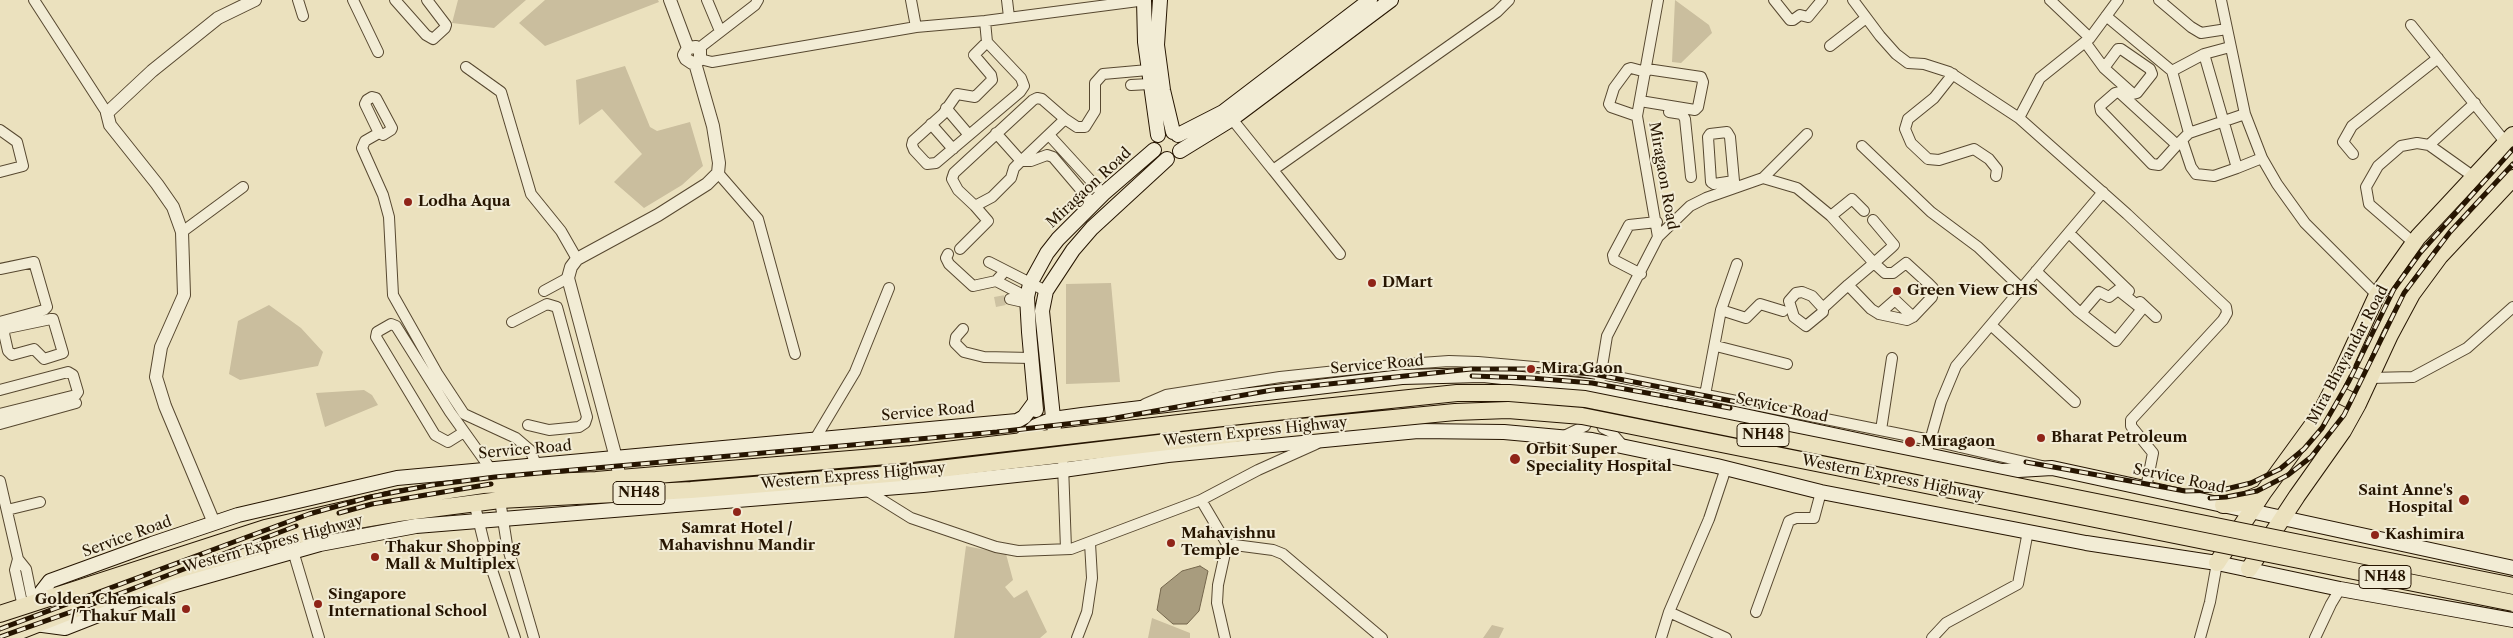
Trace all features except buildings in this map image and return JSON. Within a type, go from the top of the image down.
[{"type":"main road","points":[[1145,0],[1145,42],[1158,135]]},
{"type":"main road","points":[[1160,0],[1157,45],[1163,90],[1175,134]]},
{"type":"main road","points":[[1175,134],[1223,112],[1370,0]]},
{"type":"main road","points":[[1180,151],[1181,140],[1175,134],[1168,131],[1158,135],[1155,139],[1154,150],[1157,154],[1166,159],[1177,156],[1180,151],[1232,119],[1391,0]]},
{"type":"main road","name":"Mira Bhayandar Road","points":[[2217,563],[2250,511],[2318,416],[2344,367],[2377,295],[2414,243],[2510,139]]},
{"type":"main road","name":"Miragaon Road","points":[[1028,294],[1046,253],[1098,199],[1154,150]]},
{"type":"main road","name":"Miragaon Road","points":[[1055,437],[1042,311],[1046,291],[1073,250],[1092,228],[1166,159]]},
{"type":"main road","name":"Mira Bhayandar Road","points":[[2249,569],[2281,518],[2343,431],[2412,294],[2440,256],[2513,178]]},
{"type":"main road","points":[[1022,439],[1036,426],[1028,294]]},
{"type":"main road","points":[[2365,320],[2390,335]]},
{"type":"main road","name":"Service Road","points":[[1036,426],[1053,419],[1376,374],[1484,375],[1600,381],[1666,393],[1857,440],[2002,471],[2052,468],[2513,568]]},
{"type":"main road","points":[[2332,391],[2358,404]]},
{"type":"main road","name":"Western Express Highway","points":[[0,614],[256,530],[336,510],[483,485],[620,478],[911,454],[1022,439],[1457,393],[1509,392],[1585,399],[2513,586]]},
{"type":"main road","name":"Service Road","points":[[28,605],[50,581],[214,523],[238,515],[397,478],[1017,421],[1024,417],[1035,402]]},
{"type":"main road","name":"Western Express Highway","points":[[2,638],[170,572],[270,542],[340,523],[474,502],[622,494],[1063,462],[1260,431],[1456,412],[1508,410],[1582,416],[2513,603]]},
{"type":"main road","points":[[2318,416],[2343,431]]},
{"type":"main road","points":[[1857,440],[1860,426]]},
{"type":"main road","points":[[34,624],[65,628],[168,587],[290,552],[371,533],[478,519],[597,512],[865,490],[1063,462],[1168,455],[1418,431],[1504,432],[1562,437],[1623,446],[1726,468],[1821,492],[2028,532],[2217,563],[2340,589],[2513,620]]},
{"type":"main road","points":[[2223,505],[2245,501],[2263,493]]},
{"type":"street","points":[[34,0],[107,113],[110,125],[157,184],[172,207],[182,232],[184,295],[161,348],[156,377],[165,406],[214,523]]},
{"type":"street","points":[[107,113],[152,72],[218,18],[256,0]]},
{"type":"street","points":[[298,0],[303,16]]},
{"type":"street","points":[[353,0],[378,52]]},
{"type":"street","points":[[395,0],[426,36],[433,39],[446,25],[427,0]]},
{"type":"street","points":[[670,0],[695,55],[713,126],[718,173],[758,219],[795,354]]},
{"type":"street","points":[[707,0],[720,30]]},
{"type":"street","points":[[695,55],[720,30],[755,5],[758,0]]},
{"type":"street","points":[[912,0],[916,27]]},
{"type":"street","points":[[1007,0],[1009,17]]},
{"type":"street","points":[[695,55],[712,62],[916,27],[985,21],[1145,0]]},
{"type":"street","points":[[1273,170],[1497,12],[1509,0]]},
{"type":"street","name":"Miragaon Road","points":[[1597,407],[1607,336],[1641,274],[1658,237],[1657,222],[1646,176],[1638,108],[1658,0]]},
{"type":"street","points":[[1774,0],[1790,20],[1800,15],[1808,17],[1822,0]]},
{"type":"street","points":[[1853,0],[1896,54],[1908,63],[1935,67],[1953,74],[2019,118],[2104,192],[2219,298],[2227,310],[2223,320],[2131,420],[2131,426],[2153,453],[2146,488]]},
{"type":"street","points":[[2050,0],[2088,40],[2104,68],[2136,94],[2152,74],[2150,69],[2121,49],[2118,50],[2104,68]]},
{"type":"street","points":[[2019,118],[2040,78],[2088,40],[2118,0]]},
{"type":"street","points":[[2159,0],[2184,22],[2201,33],[2227,29]]},
{"type":"street","points":[[2221,0],[2245,114],[2262,158],[2277,184],[2305,223],[2377,295]]},
{"type":"street","points":[[2106,16],[2172,71],[2183,139],[2191,167],[2196,174],[2214,176],[2262,158]]},
{"type":"street","points":[[1830,46],[1866,18]]},
{"type":"street","points":[[985,21],[987,42],[1021,78],[1024,86],[1020,92],[932,165],[927,164],[914,150],[913,141],[932,124],[957,94],[975,97],[992,80],[991,75],[974,55],[987,42]]},
{"type":"street","points":[[2411,24],[2474,103],[2510,139]]},
{"type":"street","points":[[2172,71],[2204,54],[2230,47]]},
{"type":"street","points":[[2204,54],[2237,168]]},
{"type":"street","points":[[2353,154],[2343,142],[2352,126],[2438,58]]},
{"type":"street","points":[[466,67],[501,92],[531,194],[561,231],[577,259]]},
{"type":"street","points":[[1628,69],[1646,71],[1700,77],[1703,82],[1698,107],[1695,110],[1611,107],[1609,104],[1614,88],[1628,69]]},
{"type":"street","points":[[960,249],[987,224],[987,220],[958,190],[952,178],[954,173],[1037,98],[1042,99],[1077,127],[1085,127],[1096,111],[1095,83],[1103,74],[1111,71],[1148,70]]},
{"type":"street","points":[[1953,74],[1934,98],[1908,120],[1905,130],[1911,143],[1928,159],[1939,160],[1974,149],[1989,159],[1997,169],[1996,176]]},
{"type":"street","points":[[1131,85],[1150,84]]},
{"type":"street","points":[[2183,139],[2119,92],[2115,93],[2100,106],[2101,110],[2152,164],[2160,165],[2183,139],[2222,121],[2245,114]]},
{"type":"street","points":[[2429,145],[2474,103]]},
{"type":"street","points":[[946,108],[969,135]]},
{"type":"street","points":[[1638,108],[1684,116],[1691,177]]},
{"type":"street","points":[[975,206],[992,197],[1011,178],[1014,168],[1065,119]]},
{"type":"street","points":[[1232,119],[1340,254]]},
{"type":"street","points":[[932,124],[953,148]]},
{"type":"street","points":[[0,130],[17,142],[23,166],[0,172]]},
{"type":"street","points":[[379,133],[365,141],[362,148],[383,195],[389,217],[393,295],[437,373],[464,414],[516,438],[530,450],[536,464]]},
{"type":"street","points":[[996,134],[1021,161],[1031,161],[1042,156],[1053,157],[1098,199]]},
{"type":"street","points":[[1710,134],[1729,134],[1735,185],[1714,184],[1711,182],[1708,136],[1710,134]]},
{"type":"street","points":[[1764,178],[1807,134]]},
{"type":"street","points":[[1049,135],[1098,199]]},
{"type":"street","points":[[2414,243],[2369,204],[2366,187],[2378,166],[2400,146],[2417,143],[2429,145],[2474,177]]},
{"type":"street","points":[[1862,146],[1931,212],[1978,247],[2022,289]]},
{"type":"street","points":[[622,494],[616,458],[568,278],[571,267],[577,259],[658,215],[707,184],[718,173]]},
{"type":"street","points":[[1658,237],[1690,206],[1735,185],[1764,178],[1797,188],[1831,216],[1874,263],[1886,273],[1890,274],[1903,265],[1910,264],[1932,288],[1932,297],[1913,317],[1907,320],[1896,319],[1870,309],[1848,285]]},
{"type":"street","points":[[182,232],[243,187]]},
{"type":"street","points":[[1926,455],[1941,402],[1956,366],[2104,192]]},
{"type":"street","points":[[1831,216],[1852,199],[1864,211]]},
{"type":"street","points":[[1823,308],[1894,245],[1873,220]]},
{"type":"street","points":[[1641,274],[1614,260],[1612,255],[1629,225],[1657,222]]},
{"type":"street","points":[[2069,233],[2156,317]]},
{"type":"street","points":[[948,254],[946,258],[949,264],[968,284],[978,286],[996,280],[1005,271]]},
{"type":"street","points":[[0,269],[34,262],[47,307],[44,310],[1,327]]},
{"type":"street","points":[[989,262],[1005,271],[1028,294]]},
{"type":"street","points":[[1705,395],[1716,346],[1721,310],[1737,264]]},
{"type":"street","points":[[2036,271],[2081,313],[2116,341],[2142,309],[2118,290],[2109,297],[2099,292],[2081,313]]},
{"type":"street","points":[[544,292],[568,278]]},
{"type":"street","points":[[996,280],[1028,294]]},
{"type":"street","points":[[815,439],[855,372],[889,288]]},
{"type":"street","points":[[1010,299],[1046,291]]},
{"type":"street","points":[[1879,314],[1895,300],[1913,317]]},
{"type":"street","points":[[512,322],[546,304],[557,307],[587,417],[585,424],[579,427],[549,430],[528,425]]},
{"type":"street","points":[[1721,310],[1746,318],[1760,304],[1783,311]]},
{"type":"street","points":[[2344,367],[2370,378],[2413,377],[2467,348],[2513,307]]},
{"type":"street","points":[[54,319],[63,353],[44,359],[34,349],[12,355],[8,351],[1,327],[54,319]]},
{"type":"street","points":[[464,432],[448,442],[435,435],[376,337],[376,333],[391,324],[396,326],[464,432],[490,468]]},
{"type":"street","points":[[1991,325],[2075,402]]},
{"type":"street","points":[[963,329],[956,337],[955,343],[964,352],[984,356],[1031,358]]},
{"type":"street","points":[[1716,346],[1787,364]]},
{"type":"street","points":[[572,362],[588,357]]},
{"type":"street","points":[[1881,430],[1892,358]]},
{"type":"street","points":[[0,390],[70,372],[78,392],[76,395],[0,414]]},
{"type":"street","points":[[1666,393],[1705,395],[1930,440],[2052,468]]},
{"type":"street","points":[[0,424],[76,403]]},
{"type":"street","points":[[1562,437],[1588,423],[1597,407]]},
{"type":"street","points":[[1597,407],[1600,424],[1617,437],[1623,446]]},
{"type":"street","points":[[865,490],[911,518],[996,547],[1018,551],[1066,549],[1090,543],[1201,500],[1258,470],[1329,439]]},
{"type":"street","points":[[1063,462],[1066,549]]},
{"type":"street","points":[[1661,638],[1669,612],[1709,519],[1726,468]]},
{"type":"street","points":[[0,481],[18,559],[16,570],[28,605]]},
{"type":"street","points":[[1756,612],[1789,521],[1796,518],[1814,518],[1821,492]]},
{"type":"street","points":[[500,500],[522,601],[534,638]]},
{"type":"street","points":[[1201,500],[1227,544],[1220,567],[1218,594],[1225,638]]},
{"type":"street","points":[[7,510],[40,502]]},
{"type":"street","points":[[474,502],[486,555],[515,638]]},
{"type":"street","points":[[1932,638],[1946,623],[2018,584],[2028,532]]},
{"type":"street","points":[[1077,638],[1086,612],[1092,578],[1090,543]]},
{"type":"street","points":[[1227,544],[1273,550],[1283,554],[1382,638]]},
{"type":"street","points":[[290,552],[311,620],[319,638]]},
{"type":"street","points":[[2200,638],[2210,602],[2217,563]]},
{"type":"street","points":[[2315,638],[2340,589]]},
{"type":"street","points":[[504,604],[522,601]]},
{"type":"street","points":[[1669,612],[1726,638]]},
{"type":"street","points":[[311,620],[313,638]]},
{"type":"shaded area","points":[[458,0],[526,0],[494,28],[452,23]]},
{"type":"shaded area","points":[[545,0],[658,0],[659,2],[545,46],[519,23]]},
{"type":"shaded area","points":[[1675,0],[1709,25],[1712,33],[1681,63],[1672,62]]},
{"type":"shaded area","points":[[625,66],[650,127],[657,131],[690,122],[703,166],[682,185],[644,208],[614,182],[642,154],[602,109],[579,125],[576,80]]},
{"type":"shaded area","points":[[1111,283],[1120,382],[1066,384],[1066,284]]},
{"type":"shaded area","points":[[269,305],[301,328],[323,352],[318,366],[240,380],[229,374],[238,321]]},
{"type":"shaded area","points":[[364,390],[372,395],[378,405],[325,427],[316,393]]},
{"type":"shaded area","points":[[966,546],[1006,554],[1013,580],[1005,587],[1014,598],[1027,590],[1047,632],[1040,638],[954,638]]},
{"type":"shaded area","points":[[1200,566],[1208,571],[1199,611],[1187,624],[1173,624],[1157,610],[1161,588],[1182,571]]},
{"type":"shaded area","points":[[1152,618],[1190,633],[1190,638],[1148,638]]},
{"type":"shaded area","points":[[1492,625],[1504,628],[1499,638],[1483,638]]},
{"type":"tunnel","points":[[995,302],[1010,299]]},
{"type":"railway","points":[[2026,462],[2185,491],[2222,490],[2251,483],[2280,469],[2304,449],[2322,428],[2349,381],[2394,289],[2420,253],[2513,149]]},
{"type":"railway","points":[[2210,498],[2257,491],[2288,475],[2311,457],[2344,415],[2404,293],[2450,232],[2513,164]]},
{"type":"railway","points":[[0,629],[309,514],[370,497],[432,485],[495,477],[997,432],[1110,419],[1272,390],[1471,369],[1530,369],[1593,374],[1768,408]]},
{"type":"railway","points":[[1472,376],[1592,383],[1730,408]]},
{"type":"railway","points":[[339,513],[372,504],[491,484]]},
{"type":"railway","points":[[0,637],[85,607],[296,526]]},
{"type":"place","name":"Lodha Aqua","points":[[408,202]]},
{"type":"place","name":"DMart","points":[[1372,283]]},
{"type":"place","name":"Green View CHS","points":[[1897,291]]},
{"type":"place","name":"Mira Gaon","points":[[1531,369]]},
{"type":"place","name":"Bharat Petroleum","points":[[2041,438]]},
{"type":"place","name":"Miragaon","points":[[1910,442]]},
{"type":"place","name":"Orbit Super Speciality Hospital","points":[[1515,459]]},
{"type":"place","name":"Saint Anne's Hospital","points":[[2464,500]]},
{"type":"place","name":"Samrat Hotel / Mahavishnu Mandir","points":[[737,512]]},
{"type":"place","name":"Kashimira","points":[[2375,535]]},
{"type":"place","name":"Mahavishnu Temple","points":[[1171,543]]},
{"type":"place","name":"Thakur Shopping Mall & Multiplex","points":[[375,557]]},
{"type":"place","name":"Singapore International School","points":[[318,604]]},
{"type":"place","name":"Golden Chemicals / Thakur Mall","points":[[186,609]]}]
